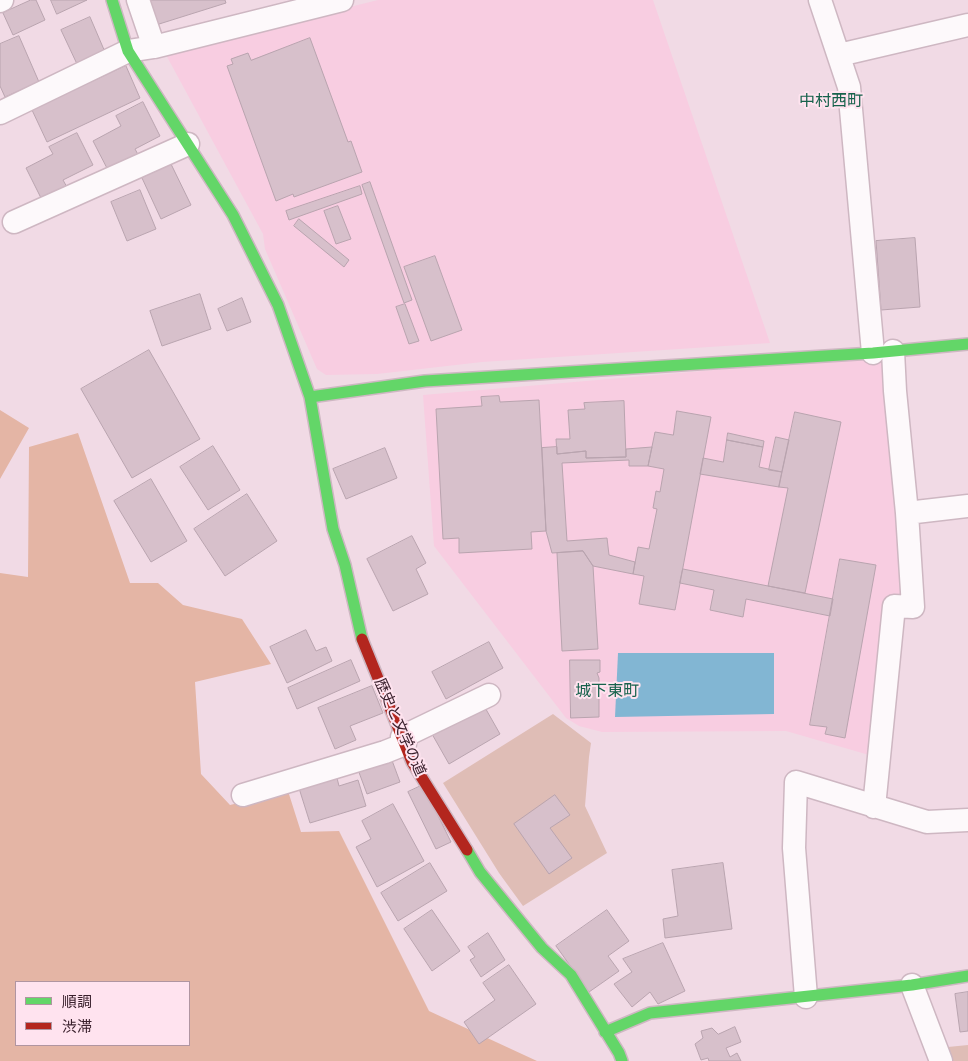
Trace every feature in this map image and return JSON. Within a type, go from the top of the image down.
[{"type":"street","name":"歴史と文学の道","points":[[112,0],[128,51],[233,215],[278,305],[310,398],[333,529],[345,565],[363,641],[412,762],[480,872],[542,948],[571,976],[605,1032],[617,1058]]},
{"type":"street","points":[[138,0],[154,47]]},
{"type":"street","points":[[0,112],[128,51],[154,47],[342,0]]},
{"type":"street","points":[[820,0],[840,55],[849,87],[883,352],[895,391],[907,513],[913,607],[894,606],[874,807]]},
{"type":"street","points":[[840,55],[968,25]]},
{"type":"street","points":[[14,222],[188,144]]},
{"type":"street","points":[[310,398],[425,381],[883,352],[968,344]]},
{"type":"street","points":[[907,513],[968,506]]},
{"type":"street","points":[[243,795],[385,752],[489,695]]},
{"type":"street","points":[[806,996],[794,848],[796,782],[927,822],[968,820]]},
{"type":"street","points":[[605,1032],[650,1013],[912,985],[968,976]]},
{"type":"street","points":[[912,985],[941,1061]]},
{"type":"shaded area","points":[[378,0],[653,0],[770,343],[482,362],[377,374],[326,375],[317,369],[265,249],[263,234],[165,53]]},
{"type":"shaded area","points":[[889,355],[903,599],[876,757],[786,731],[602,732],[579,726],[566,718],[434,546],[423,395]]},
{"type":"shaded area","points":[[0,410],[29,428],[0,479]]},
{"type":"shaded area","points":[[78,433],[130,583],[158,583],[183,605],[242,619],[271,664],[195,682],[201,774],[230,805],[288,791],[301,832],[339,831],[429,1011],[537,1061],[0,1061],[0,573],[28,577],[29,447]]},
{"type":"shaded area","points":[[553,714],[591,743],[585,806],[607,853],[523,906],[499,873],[443,783]]},
{"type":"shaded area","points":[[968,1045],[968,1061],[953,1061],[948,1047]]},
{"type":"water","points":[[618,653],[774,653],[774,714],[615,717]]},
{"type":"building","points":[[31,0],[36,0],[45,20],[13,35],[3,13]]},
{"type":"building","points":[[51,0],[87,0],[57,14]]},
{"type":"building","points":[[148,0],[225,0],[226,3],[156,25]]},
{"type":"building","points":[[90,17],[105,52],[77,64],[61,30]]},
{"type":"building","points":[[19,36],[39,82],[5,97],[0,86],[0,44]]},
{"type":"building","points":[[310,38],[348,142],[351,141],[362,172],[294,197],[293,194],[276,201],[227,66],[233,64],[231,59],[248,53],[251,60]]},
{"type":"building","points":[[126,66],[140,98],[47,142],[32,110]]},
{"type":"building","points":[[143,102],[160,136],[135,149],[141,160],[111,176],[93,141],[121,126],[116,116]]},
{"type":"building","points":[[77,133],[93,165],[63,180],[68,189],[43,202],[26,168],[53,154],[49,147]]},
{"type":"building","points":[[171,164],[191,205],[161,219],[142,178]]},
{"type":"building","points":[[370,182],[412,300],[404,303],[362,185]]},
{"type":"building","points":[[360,186],[362,194],[289,220],[286,211]]},
{"type":"building","points":[[140,190],[156,229],[127,241],[111,202]]},
{"type":"building","points":[[338,206],[351,239],[336,244],[324,211]]},
{"type":"building","points":[[299,219],[349,260],[344,267],[294,226]]},
{"type":"building","points":[[915,238],[920,307],[881,310],[876,241]]},
{"type":"building","points":[[435,256],[462,330],[431,341],[404,267]]},
{"type":"building","points":[[200,294],[211,329],[162,346],[150,311]]},
{"type":"building","points":[[242,298],[251,322],[227,331],[218,309]]},
{"type":"building","points":[[405,304],[419,341],[409,344],[396,307]]},
{"type":"building","points":[[149,350],[200,439],[132,478],[81,389]]},
{"type":"building","points":[[499,396],[500,402],[539,400],[546,531],[531,532],[532,549],[459,553],[459,538],[443,539],[436,409],[482,406],[481,397]]},
{"type":"building","points":[[624,401],[626,457],[586,458],[586,451],[557,454],[556,439],[570,439],[568,410],[585,409],[584,403]]},
{"type":"building","points":[[677,411],[711,417],[675,610],[639,604],[644,576],[633,574],[638,547],[649,549],[657,509],[653,508],[656,491],[660,492],[664,469],[648,466],[655,432],[673,435]]},
{"type":"building","points":[[795,412],[841,422],[805,593],[768,586],[788,488],[779,487]]},
{"type":"building","points":[[728,433],[764,441],[763,447],[727,440]]},
{"type":"building","points":[[776,437],[789,440],[782,472],[769,470]]},
{"type":"building","points":[[727,440],[763,447],[759,467],[782,472],[779,487],[700,474],[703,458],[723,462]]},
{"type":"building","points":[[213,446],[240,490],[208,510],[180,467]]},
{"type":"building","points":[[557,447],[557,454],[586,451],[586,458],[626,457],[626,449],[652,447],[648,466],[629,466],[629,460],[562,463],[567,541],[607,538],[609,555],[635,562],[633,574],[593,566],[583,551],[552,553],[546,531],[542,448]]},
{"type":"building","points":[[385,448],[397,478],[346,499],[333,469]]},
{"type":"building","points":[[151,479],[187,541],[151,562],[114,501]]},
{"type":"building","points":[[247,494],[277,541],[225,576],[194,529]]},
{"type":"building","points":[[412,536],[426,563],[416,569],[428,594],[393,611],[367,559]]},
{"type":"building","points":[[583,551],[593,566],[598,649],[562,651],[557,553]]},
{"type":"building","points":[[840,559],[876,565],[845,738],[825,734],[827,727],[810,725]]},
{"type":"building","points":[[683,569],[833,599],[830,616],[746,599],[743,617],[710,610],[714,590],[680,583]]},
{"type":"building","points":[[306,630],[316,651],[326,647],[332,661],[287,683],[270,647]]},
{"type":"building","points":[[489,642],[503,668],[446,699],[432,672]]},
{"type":"building","points":[[351,660],[360,681],[297,709],[288,688]]},
{"type":"building","points":[[570,660],[600,660],[600,672],[597,673],[599,678],[599,717],[571,718]]},
{"type":"building","points":[[372,686],[383,713],[350,726],[356,740],[335,749],[318,708]]},
{"type":"building","points":[[483,704],[500,734],[449,764],[432,734]]},
{"type":"building","points":[[390,755],[400,782],[367,794],[357,767]]},
{"type":"building","points":[[336,774],[339,786],[358,780],[366,806],[310,823],[298,785]]},
{"type":"building","points":[[423,785],[451,842],[436,849],[408,792]]},
{"type":"building","points":[[555,795],[570,815],[550,828],[572,858],[549,874],[514,824]]},
{"type":"building","points":[[393,804],[424,861],[377,887],[356,847],[371,839],[362,821]]},
{"type":"building","points":[[430,863],[447,891],[398,921],[381,893]]},
{"type":"building","points":[[723,863],[732,929],[665,938],[663,919],[678,916],[672,870]]},
{"type":"building","points":[[432,910],[460,951],[432,971],[404,929]]},
{"type":"building","points":[[607,910],[629,941],[608,956],[619,971],[589,992],[556,946]]},
{"type":"building","points":[[488,933],[505,960],[481,977],[470,960],[475,957],[468,947]]},
{"type":"building","points":[[663,943],[685,991],[658,1004],[650,992],[632,1007],[614,984],[632,972],[623,959]]},
{"type":"building","points":[[509,965],[536,1004],[479,1044],[464,1022],[495,1000],[483,983]]},
{"type":"building","points":[[968,992],[968,1031],[960,1032],[955,994]]},
{"type":"building","points":[[735,1027],[741,1042],[726,1048],[730,1057],[737,1053],[741,1061],[709,1061],[708,1058],[701,1060],[695,1044],[703,1038],[701,1031],[712,1028],[718,1034]]},
{"type":"traffic: fast","points":[[112,0],[128,51],[233,215],[278,305],[310,397],[333,529],[345,565],[362,639]]},
{"type":"traffic: fast","points":[[310,397],[425,381],[873,353],[968,344]]},
{"type":"traffic: fast","points":[[467,850],[480,872],[542,948],[571,975],[619,1053],[622,1061]]},
{"type":"traffic: fast","points":[[605,1032],[650,1013],[912,985],[968,976]]},
{"type":"traffic: jam","points":[[362,639],[412,762],[467,850]]},
{"type":"district","name":"中村西町","points":[[831,101]]},
{"type":"district","name":"城下東町","points":[[607,691]]}]
